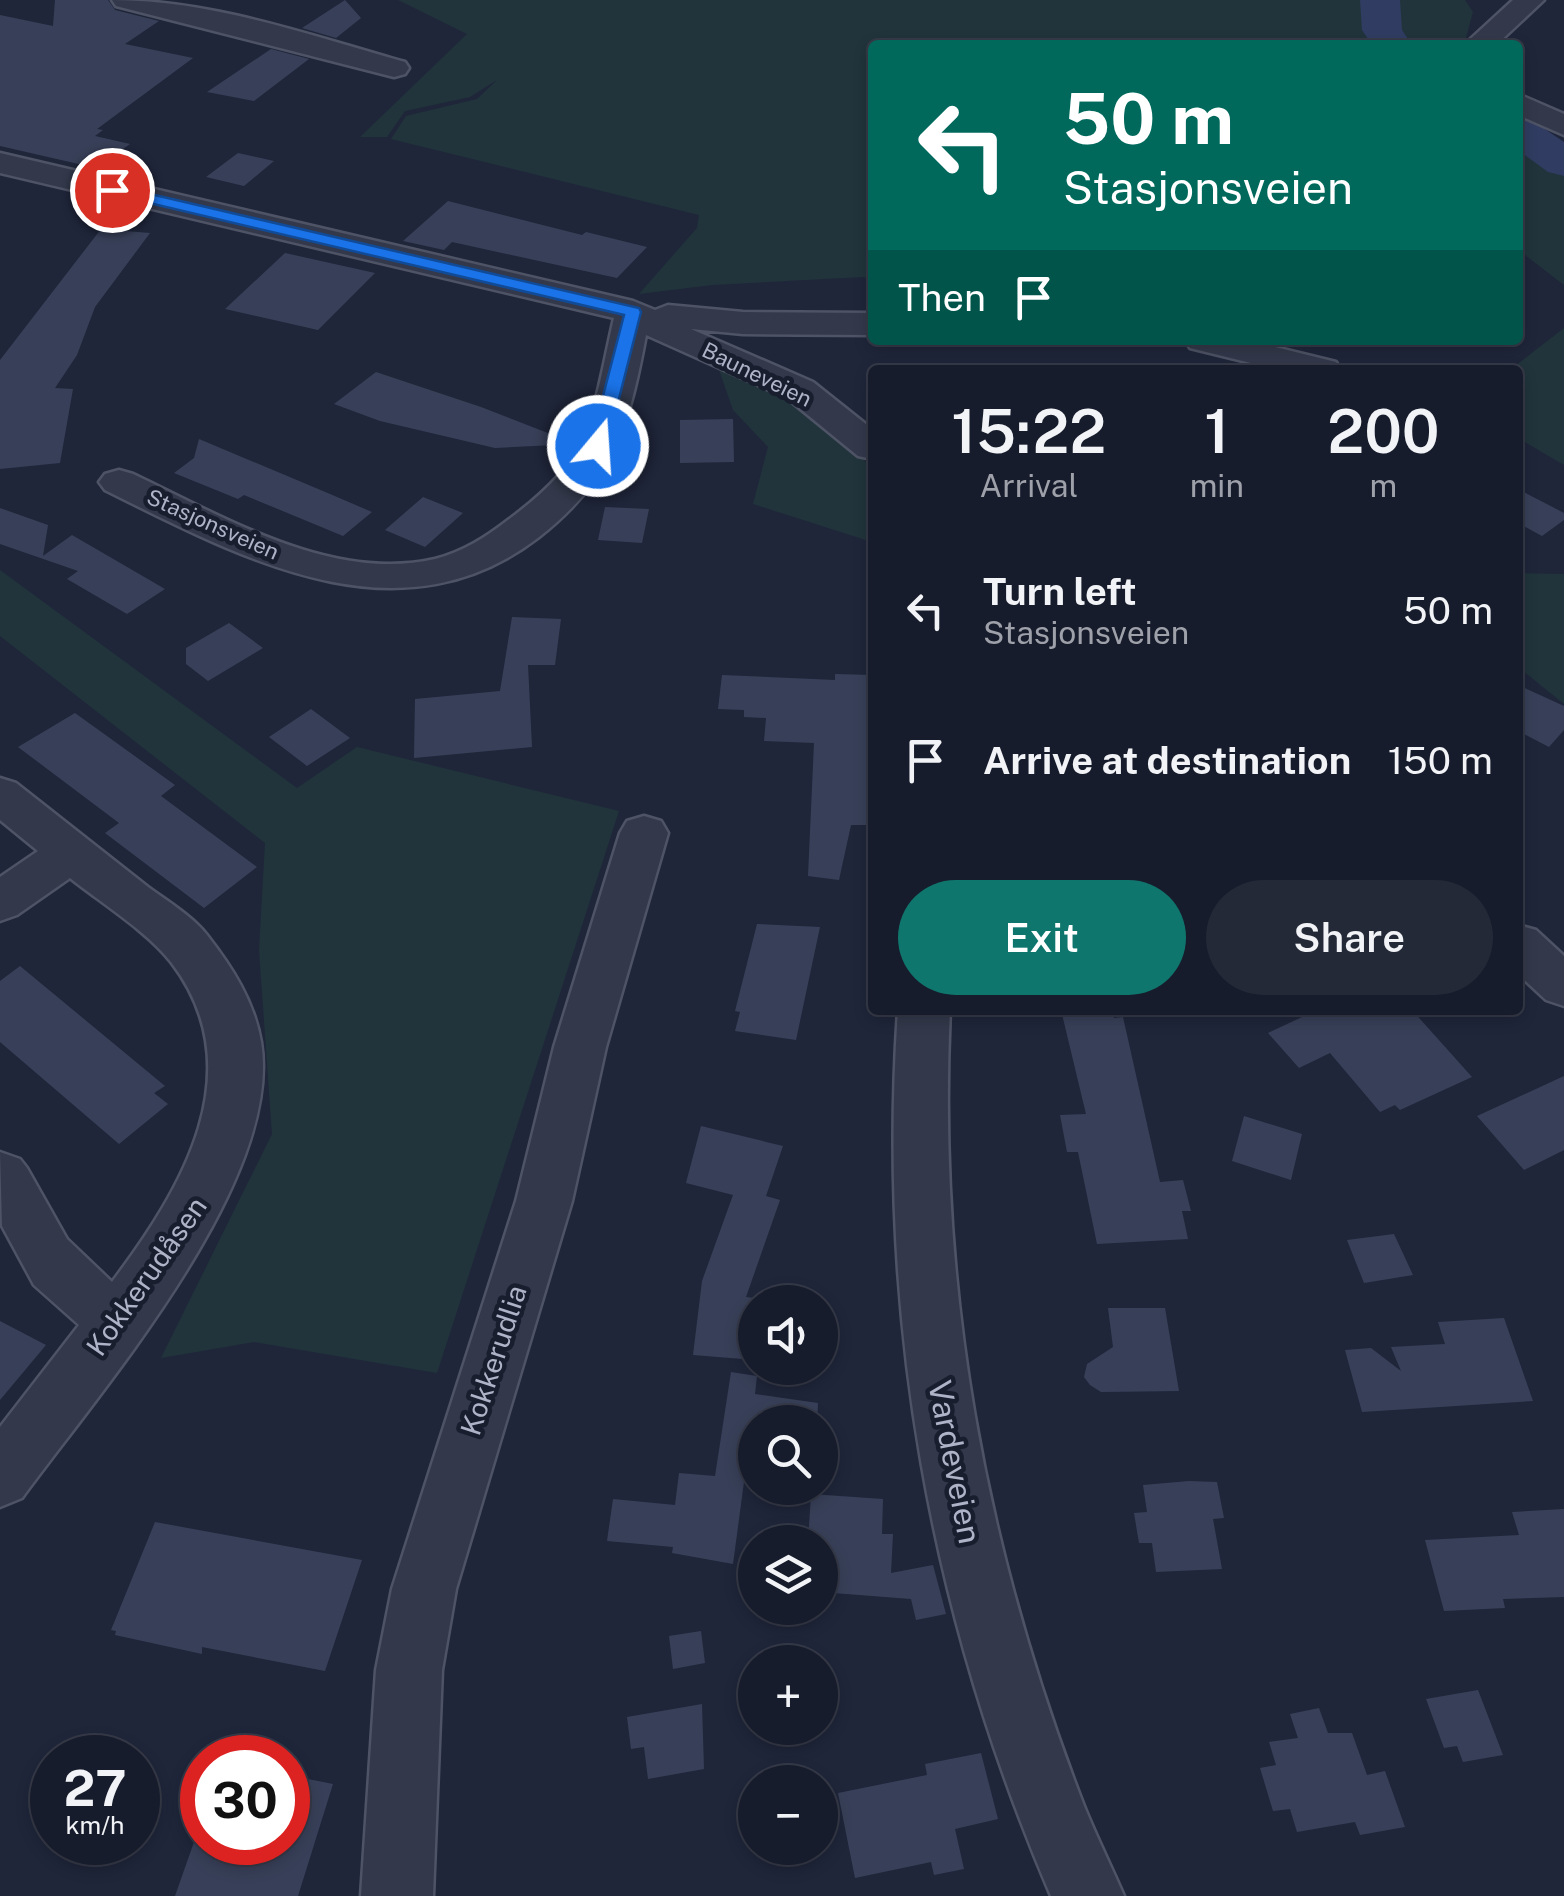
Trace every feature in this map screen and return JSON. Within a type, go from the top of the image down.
[{"type":"street","points":[[126,0],[394,68]]},
{"type":"street","points":[[1485,40],[1530,0]]},
{"type":"street","points":[[1523,106],[1564,126]]},
{"type":"street","points":[[0,163],[633,312],[742,323],[868,324]]},
{"type":"street","name":"Bauneveien","points":[[633,312],[664,330],[800,390],[868,445]]},
{"type":"street","name":"Stasjonsveien","points":[[119,482],[252,546],[315,567],[371,578],[413,576],[464,566],[520,535],[577,479],[598,446],[633,312]]},
{"type":"street","points":[[1223,345],[1303,365]]},
{"type":"street","name":"Kokkerudåsen","points":[[0,795],[186,944],[210,969],[227,1008],[235,1048],[222,1148],[205,1190],[182,1230],[118,1320],[0,1477]]},
{"type":"street","name":"Kokkerudlia","points":[[397,1896],[410,1670],[424,1589],[544,1200],[580,1047],[644,834]]},
{"type":"street","points":[[0,902],[70,853]]},
{"type":"street","points":[[1523,949],[1564,986]]},
{"type":"street","name":"Vardeveien","points":[[924,1015],[920,1070],[922,1229],[926,1297],[947,1446],[997,1651],[1032,1758],[1088,1896]]},
{"type":"street","points":[[0,1176],[16,1194],[15,1237],[46,1255],[67,1282],[118,1320]]},
{"type":"shaded area","points":[[398,0],[1465,0],[1473,12],[1465,40],[868,40],[868,279],[712,285],[639,294],[697,228],[699,215],[391,139],[406,116],[477,99],[497,80],[470,97],[405,111],[387,137],[360,137],[467,34]]},
{"type":"shaded area","points":[[1523,132],[1539,144],[1564,151],[1564,285],[1525,255]]},
{"type":"shaded area","points":[[1564,328],[1564,465],[1523,441],[1523,365],[1516,365]]},
{"type":"shaded area","points":[[716,361],[786,394],[832,424],[868,464],[868,541],[753,504],[768,447],[733,410]]},
{"type":"shaded area","points":[[0,570],[297,788],[357,747],[619,811],[437,1373],[254,1342],[161,1358],[272,1134],[259,950],[265,843],[0,636]]},
{"type":"shaded area","points":[[1523,573],[1564,574],[1564,704],[1523,671]]},
{"type":"building","points":[[55,0],[108,0],[115,10],[159,21],[125,44],[193,58],[97,129],[103,130],[95,136],[130,144],[96,168],[0,146],[0,15],[53,26]]},
{"type":"building","points":[[345,0],[361,18],[336,38],[302,28]]},
{"type":"building","points":[[271,49],[309,59],[254,101],[207,92]]},
{"type":"building","points":[[238,153],[274,161],[244,186],[206,177]]},
{"type":"building","points":[[448,201],[647,247],[617,278],[452,242],[444,250],[403,241]]},
{"type":"building","points":[[101,229],[150,233],[95,307],[77,355],[55,388],[73,389],[60,463],[0,469],[0,360]]},
{"type":"building","points":[[285,253],[375,273],[318,330],[225,309]]},
{"type":"building","points":[[376,372],[576,444],[495,448],[380,421],[334,404]]},
{"type":"building","points":[[733,419],[734,462],[680,463],[680,420]]},
{"type":"building","points":[[199,439],[372,512],[343,536],[244,495],[238,499],[174,473],[194,458]]},
{"type":"building","points":[[1523,492],[1564,513],[1564,520],[1542,536],[1523,526]]},
{"type":"building","points":[[423,497],[463,513],[425,547],[385,530]]},
{"type":"building","points":[[605,507],[649,509],[642,543],[598,540]]},
{"type":"building","points":[[0,508],[48,525],[43,556],[72,535],[165,589],[127,614],[67,579],[78,571],[0,544]]},
{"type":"building","points":[[512,617],[561,619],[555,665],[528,665],[532,747],[414,758],[415,699],[500,691]]},
{"type":"building","points":[[229,623],[263,648],[208,681],[186,664],[186,648]]},
{"type":"building","points":[[835,674],[868,675],[868,825],[851,825],[839,880],[808,876],[814,743],[764,741],[766,718],[744,717],[744,710],[718,709],[722,675],[835,680]]},
{"type":"building","points":[[1523,687],[1564,706],[1564,730],[1549,747],[1523,734]]},
{"type":"building","points":[[311,709],[350,738],[307,766],[269,737]]},
{"type":"building","points":[[75,713],[175,785],[161,796],[257,867],[204,908],[105,833],[119,823],[18,747]]},
{"type":"building","points":[[757,924],[820,927],[796,1040],[735,1031],[740,1012],[735,1011]]},
{"type":"building","points":[[20,966],[165,1086],[154,1093],[168,1104],[119,1144],[0,1042],[0,981]]},
{"type":"building","points":[[1062,1015],[1123,1017],[1160,1182],[1183,1180],[1191,1211],[1182,1211],[1188,1239],[1097,1244],[1078,1152],[1067,1152],[1060,1115],[1086,1114]]},
{"type":"building","points":[[1306,1015],[1416,1015],[1472,1077],[1400,1110],[1395,1105],[1380,1112],[1330,1053],[1299,1068],[1268,1033]]},
{"type":"building","points":[[1564,1076],[1564,1150],[1524,1170],[1477,1116]]},
{"type":"building","points":[[1244,1116],[1302,1134],[1291,1180],[1232,1161]]},
{"type":"building","points":[[701,1126],[783,1146],[766,1196],[780,1200],[750,1285],[738,1285],[738,1359],[693,1355],[702,1281],[733,1195],[686,1183]]},
{"type":"building","points":[[1394,1234],[1413,1275],[1364,1283],[1347,1240]]},
{"type":"building","points":[[1108,1308],[1165,1308],[1179,1391],[1101,1392],[1090,1385],[1084,1377],[1087,1364],[1113,1347]]},
{"type":"building","points":[[1504,1318],[1533,1401],[1362,1412],[1345,1350],[1371,1348],[1401,1371],[1391,1347],[1445,1344],[1438,1322]]},
{"type":"building","points":[[0,1321],[46,1345],[0,1400]]},
{"type":"building","points":[[731,1372],[738,1373],[738,1385],[756,1385],[755,1394],[818,1403],[738,1405],[741,1505],[733,1564],[672,1553],[673,1547],[607,1541],[613,1499],[675,1505],[679,1473],[715,1476]]},
{"type":"building","points":[[1217,1482],[1224,1518],[1213,1519],[1222,1569],[1156,1572],[1152,1543],[1139,1543],[1134,1513],[1147,1512],[1143,1485]]},
{"type":"building","points":[[838,1496],[883,1499],[882,1534],[893,1534],[891,1573],[933,1565],[946,1614],[916,1620],[911,1599],[838,1593],[838,1525],[809,1525],[810,1505],[838,1505]]},
{"type":"building","points":[[1564,1509],[1564,1597],[1503,1599],[1505,1608],[1444,1611],[1425,1540],[1519,1535],[1512,1512]]},
{"type":"building","points":[[155,1522],[362,1560],[325,1671],[202,1647],[202,1654],[115,1635],[116,1631],[111,1630]]},
{"type":"building","points":[[701,1631],[705,1663],[673,1669],[669,1636]]},
{"type":"building","points":[[1478,1690],[1503,1755],[1463,1762],[1457,1746],[1444,1748],[1426,1699]]},
{"type":"building","points":[[702,1704],[704,1769],[648,1779],[644,1747],[631,1749],[627,1717]]},
{"type":"building","points":[[1319,1708],[1328,1733],[1352,1733],[1367,1775],[1385,1771],[1405,1827],[1360,1835],[1355,1822],[1297,1832],[1290,1809],[1273,1811],[1260,1768],[1276,1765],[1269,1742],[1298,1738],[1290,1714]]},
{"type":"building","points":[[981,1753],[998,1819],[955,1829],[964,1869],[934,1875],[931,1862],[855,1878],[838,1793],[927,1775],[925,1764]]},
{"type":"building","points":[[310,1779],[333,1784],[310,1858]]},
{"type":"building","points":[[186,1865],[308,1865],[298,1896],[175,1896]]},
{"type":"waterway","points":[[1380,0],[1382,30],[1389,40]]},
{"type":"waterway","points":[[1523,134],[1564,163]]},
{"type":"route","points":[[112,190],[633,312],[598,446]]}]
